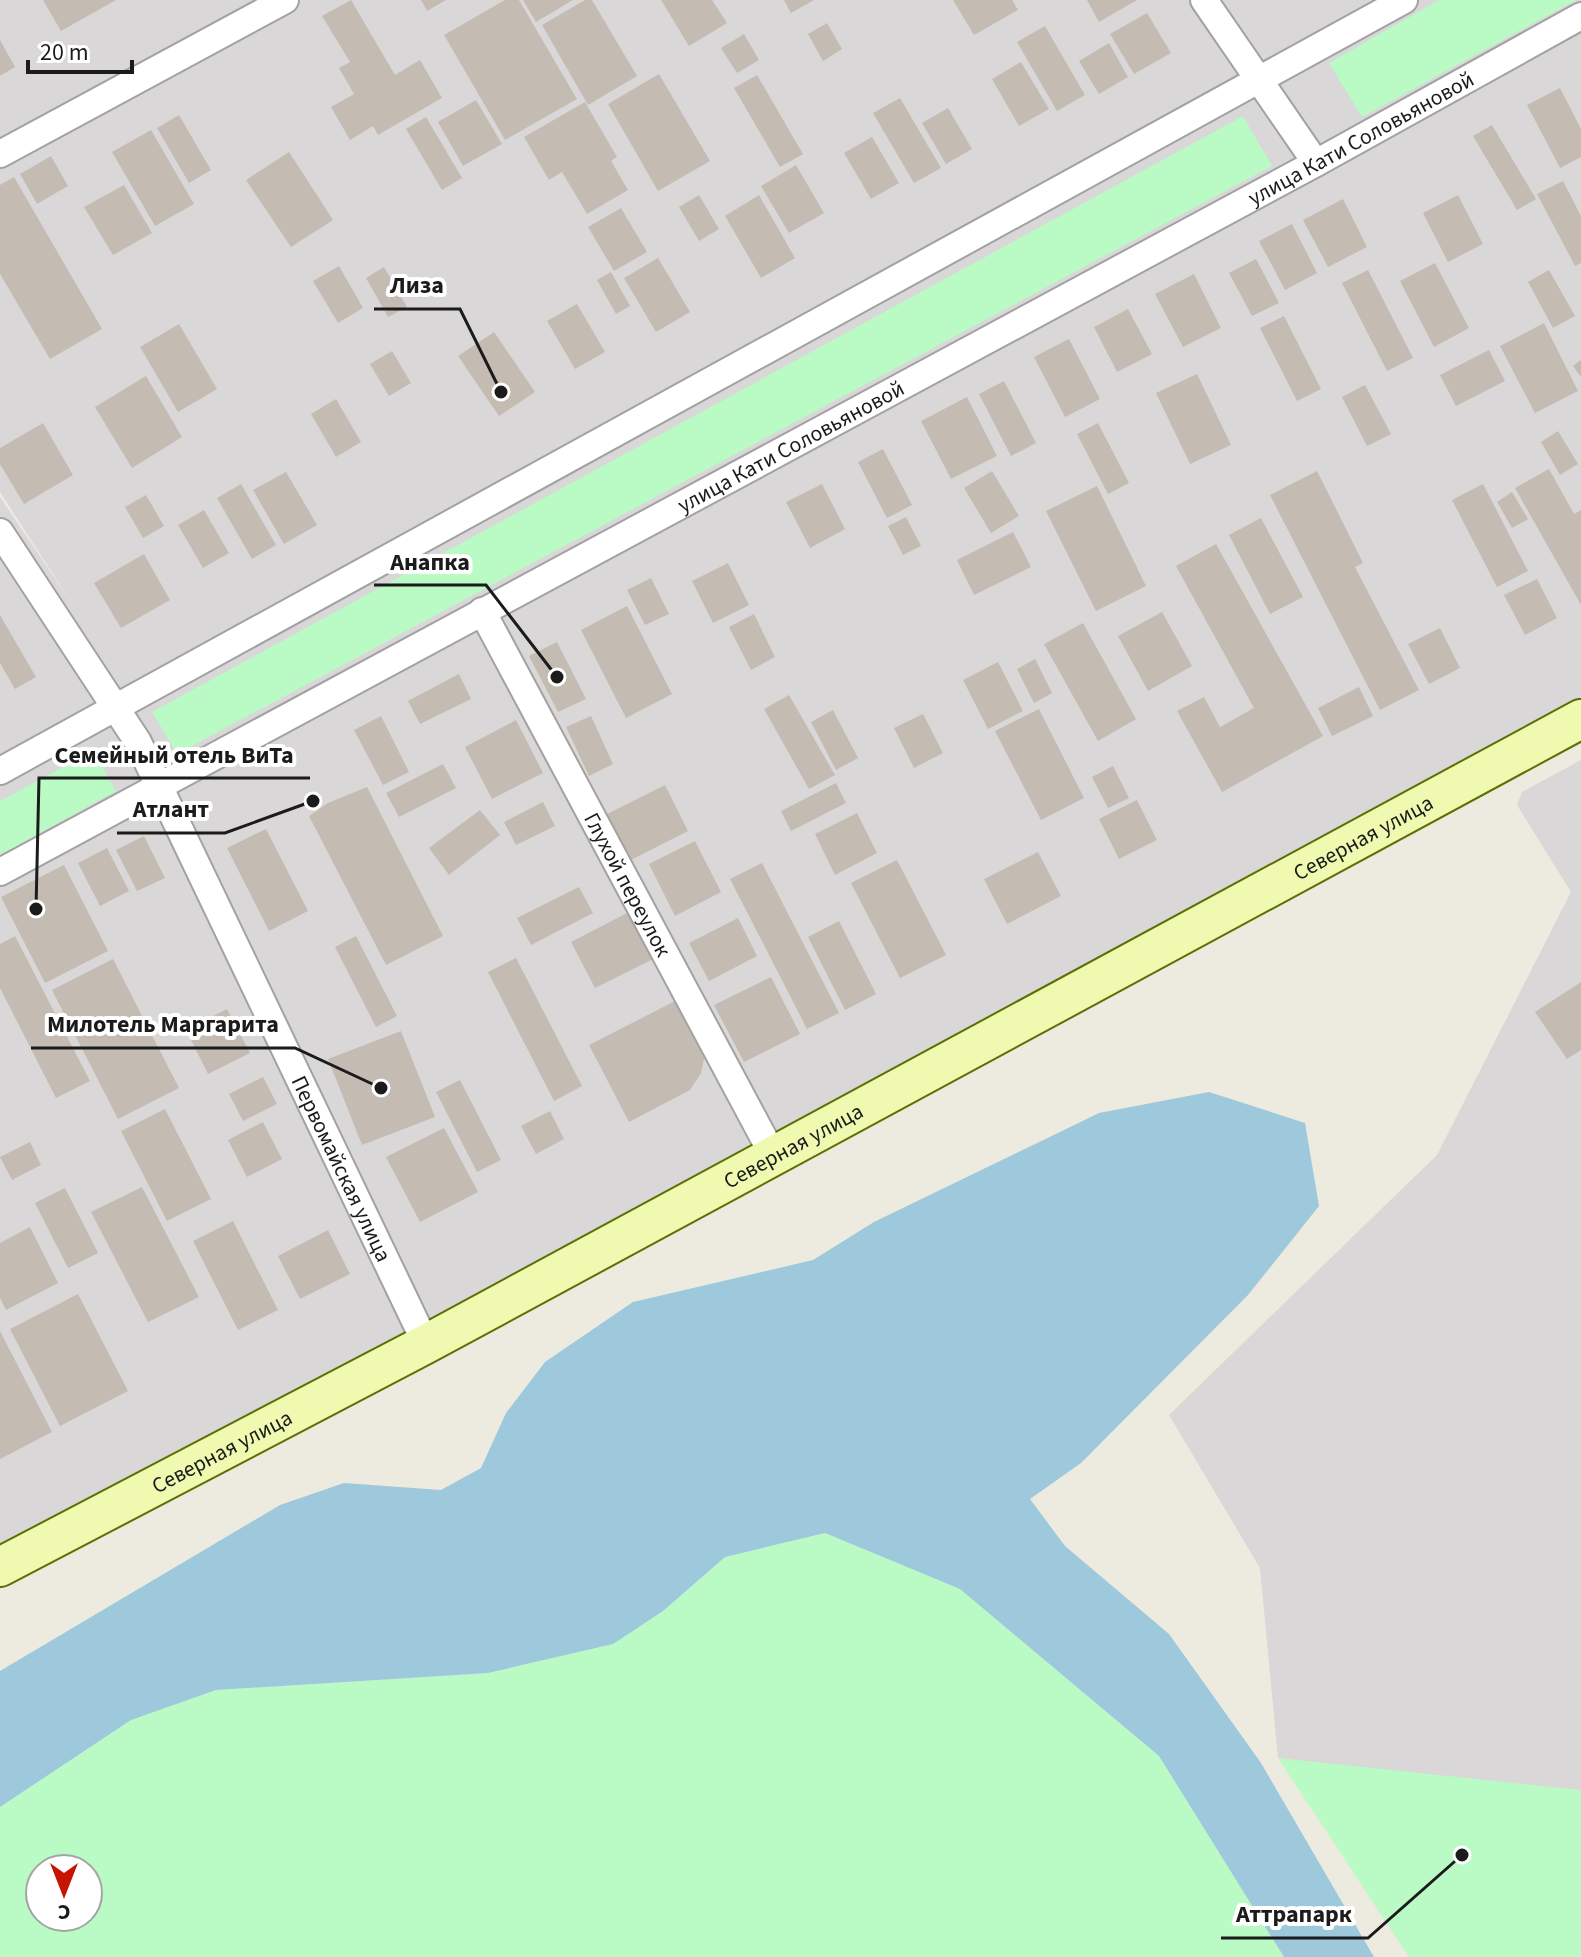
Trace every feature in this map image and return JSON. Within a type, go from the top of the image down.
[{"type":"street","points":[[0,154],[285,0]]},
{"type":"street","points":[[1204,0],[1316,163]]},
{"type":"street","points":[[0,771],[1404,0]]},
{"type":"street","name":"улица Кати Соловьяновой","points":[[0,872],[1316,163],[1581,16]]},
{"type":"street","name":"Первомайская улица","points":[[0,532],[138,742],[426,1344]]},
{"type":"street","name":"Глухой переулок","points":[[482,611],[774,1157]]},
{"type":"street","name":"Северная улица","points":[[0,1567],[426,1344],[1581,719]]},
{"type":"shaded area","points":[[0,0],[1581,0],[1581,718],[0,1566],[0,497],[75,608],[0,492]]},
{"type":"shaded area","points":[[1581,760],[1581,1796],[1278,1758],[1260,1568],[1169,1415],[1437,1155],[1571,892],[1517,805],[1522,792]]},
{"type":"green space","points":[[1439,0],[1576,0],[1362,117],[1329,63]]},
{"type":"green space","points":[[1243,116],[1272,166],[177,754],[152,712]]},
{"type":"green space","points":[[93,751],[116,791],[0,855],[0,801]]},
{"type":"green space","points":[[825,1533],[960,1589],[1159,1756],[1284,1957],[0,1957],[0,1807],[131,1720],[216,1690],[488,1673],[612,1644],[663,1611],[725,1557]]},
{"type":"green space","points":[[1278,1758],[1581,1790],[1581,1957],[1409,1957]]},
{"type":"water","points":[[1209,1092],[1305,1123],[1319,1206],[1248,1295],[1081,1463],[1030,1499],[1065,1546],[1169,1634],[1261,1763],[1374,1957],[1284,1957],[1159,1756],[960,1589],[825,1533],[725,1557],[663,1611],[613,1644],[488,1673],[216,1690],[131,1720],[0,1807],[0,1671],[280,1505],[344,1483],[441,1490],[481,1468],[506,1413],[545,1362],[633,1302],[813,1260],[874,1222],[1099,1113]]},
{"type":"building","points":[[43,0],[116,0],[61,31]]},
{"type":"building","points":[[351,0],[395,75],[420,60],[442,98],[378,135],[373,126],[350,140],[331,107],[354,94],[339,68],[350,62],[322,16]]},
{"type":"building","points":[[421,0],[446,0],[427,11]]},
{"type":"building","points":[[505,0],[519,0],[577,99],[505,140],[444,35]]},
{"type":"building","points":[[523,0],[573,0],[536,22]]},
{"type":"building","points":[[585,0],[592,0],[637,76],[588,105],[542,25]]},
{"type":"building","points":[[661,0],[712,0],[727,23],[689,46]]},
{"type":"building","points":[[784,0],[814,0],[791,13]]},
{"type":"building","points":[[953,0],[1012,0],[1018,10],[974,35]]},
{"type":"building","points":[[1087,0],[1137,0],[1099,22]]},
{"type":"building","points":[[1147,13],[1171,53],[1134,74],[1110,34]]},
{"type":"building","points":[[827,23],[842,49],[823,61],[808,34]]},
{"type":"building","points":[[1045,26],[1085,95],[1057,111],[1017,42]]},
{"type":"building","points":[[744,34],[759,60],[737,73],[721,48]]},
{"type":"building","points":[[0,40],[15,67],[0,76]]},
{"type":"building","points":[[1109,43],[1128,77],[1099,94],[1079,61]]},
{"type":"building","points":[[1021,62],[1049,109],[1019,126],[992,79]]},
{"type":"building","points":[[659,74],[710,161],[658,191],[608,104]]},
{"type":"building","points":[[757,75],[803,154],[780,167],[734,88]]},
{"type":"building","points":[[1560,88],[1581,129],[1581,157],[1560,168],[1527,105]]},
{"type":"building","points":[[900,98],[941,168],[914,183],[873,113]]},
{"type":"building","points":[[476,100],[502,144],[463,166],[438,122]]},
{"type":"building","points":[[585,102],[617,157],[611,161],[628,190],[587,214],[562,172],[549,180],[524,137]]},
{"type":"building","points":[[948,108],[972,149],[946,164],[922,123]]},
{"type":"building","points":[[179,115],[211,170],[189,183],[157,128]]},
{"type":"building","points":[[426,117],[462,178],[442,190],[406,129]]},
{"type":"building","points":[[1492,125],[1536,199],[1517,210],[1473,136]]},
{"type":"building","points":[[151,130],[194,204],[155,226],[112,152]]},
{"type":"building","points":[[872,137],[899,183],[871,199],[844,153]]},
{"type":"building","points":[[289,152],[333,220],[291,247],[246,180]]},
{"type":"building","points":[[51,156],[68,186],[37,204],[20,174]]},
{"type":"building","points":[[796,165],[824,213],[789,233],[761,186]]},
{"type":"building","points":[[14,177],[102,329],[50,359],[0,274],[0,185]]},
{"type":"building","points":[[1563,181],[1581,216],[1581,263],[1575,266],[1537,194]]},
{"type":"building","points":[[124,185],[152,233],[113,255],[84,207]]},
{"type":"building","points":[[699,195],[719,229],[699,241],[679,207]]},
{"type":"building","points":[[759,195],[795,258],[761,278],[725,216]]},
{"type":"building","points":[[1458,195],[1483,244],[1448,262],[1423,213]]},
{"type":"building","points":[[1343,199],[1367,247],[1328,267],[1303,220]]},
{"type":"building","points":[[621,208],[647,252],[614,271],[588,227]]},
{"type":"building","points":[[1292,224],[1317,273],[1285,290],[1259,241]]},
{"type":"building","points":[[658,258],[690,312],[656,332],[624,278]]},
{"type":"building","points":[[1256,259],[1279,303],[1252,316],[1229,273]]},
{"type":"building","points":[[1435,263],[1469,328],[1434,347],[1400,281]]},
{"type":"building","points":[[339,266],[363,308],[338,323],[313,281]]},
{"type":"building","points":[[384,267],[407,307],[388,317],[366,278]]},
{"type":"building","points":[[1368,270],[1413,358],[1387,371],[1342,283]]},
{"type":"building","points":[[1549,270],[1575,316],[1553,328],[1528,282]]},
{"type":"building","points":[[611,272],[630,306],[616,314],[597,280]]},
{"type":"building","points":[[1194,274],[1221,328],[1183,347],[1155,294]]},
{"type":"building","points":[[577,304],[605,352],[575,369],[547,321]]},
{"type":"building","points":[[1128,309],[1152,354],[1117,372],[1094,327]]},
{"type":"building","points":[[1284,316],[1321,389],[1297,401],[1260,328]]},
{"type":"building","points":[[1544,323],[1578,391],[1535,413],[1500,346]]},
{"type":"building","points":[[179,324],[217,389],[178,412],[140,347]]},
{"type":"building","points":[[494,332],[535,392],[499,416],[458,356]]},
{"type":"building","points":[[1069,339],[1100,399],[1065,417],[1034,357]]},
{"type":"building","points":[[1489,350],[1505,381],[1456,406],[1440,375]]},
{"type":"building","points":[[392,351],[411,383],[389,396],[370,364]]},
{"type":"building","points":[[1581,360],[1581,377],[1573,366]]},
{"type":"building","points":[[1197,374],[1231,445],[1190,464],[1156,393]]},
{"type":"building","points":[[146,376],[182,437],[132,468],[95,407]]},
{"type":"building","points":[[1004,381],[1036,443],[1011,456],[979,394]]},
{"type":"building","points":[[1365,385],[1391,434],[1367,446],[1342,397]]},
{"type":"building","points":[[967,397],[997,456],[951,479],[921,421]]},
{"type":"building","points":[[336,399],[361,442],[336,457],[311,414]]},
{"type":"building","points":[[43,423],[73,475],[24,504],[0,464],[0,448]]},
{"type":"building","points":[[1098,423],[1129,483],[1108,494],[1077,434]]},
{"type":"building","points":[[1558,431],[1578,464],[1560,475],[1541,442]]},
{"type":"building","points":[[883,449],[912,505],[887,518],[858,462]]},
{"type":"building","points":[[1549,469],[1574,514],[1581,510],[1581,605],[1515,488]]},
{"type":"building","points":[[992,471],[1019,516],[991,533],[964,488]]},
{"type":"building","points":[[1317,471],[1363,563],[1355,567],[1419,690],[1380,710],[1270,495]]},
{"type":"building","points":[[286,472],[317,525],[284,544],[253,490]]},
{"type":"building","points":[[241,484],[276,545],[252,559],[217,498]]},
{"type":"building","points":[[822,484],[845,529],[810,548],[786,502]]},
{"type":"building","points":[[1483,484],[1528,571],[1497,587],[1452,500]]},
{"type":"building","points":[[1097,486],[1146,586],[1096,611],[1046,511]]},
{"type":"building","points":[[1512,492],[1528,519],[1512,528],[1497,502]]},
{"type":"building","points":[[146,495],[164,526],[143,538],[125,507]]},
{"type":"building","points":[[204,510],[229,553],[203,568],[178,525]]},
{"type":"building","points":[[906,517],[921,546],[903,555],[888,526]]},
{"type":"building","points":[[1261,518],[1303,597],[1270,614],[1229,535]]},
{"type":"building","points":[[1013,532],[1031,567],[974,595],[957,560]]},
{"type":"building","points":[[1216,544],[1323,736],[1222,792],[1177,711],[1204,697],[1220,727],[1254,708],[1176,566]]},
{"type":"building","points":[[144,554],[170,600],[121,628],[94,583]]},
{"type":"building","points":[[728,563],[749,605],[713,623],[692,581]]},
{"type":"building","points":[[651,578],[669,614],[645,625],[627,590]]},
{"type":"building","points":[[1537,579],[1557,618],[1525,635],[1504,595]]},
{"type":"building","points":[[627,606],[672,694],[626,718],[581,630]]},
{"type":"building","points":[[1162,612],[1192,666],[1148,691],[1118,636]]},
{"type":"building","points":[[754,614],[775,657],[751,670],[729,627]]},
{"type":"building","points":[[0,615],[36,677],[15,689],[0,663]]},
{"type":"building","points":[[1083,623],[1136,719],[1098,741],[1044,644]]},
{"type":"building","points":[[1440,628],[1460,668],[1429,684],[1408,644]]},
{"type":"building","points":[[557,642],[586,699],[558,712],[529,656]]},
{"type":"building","points":[[1035,659],[1052,693],[1034,703],[1017,669]]},
{"type":"building","points":[[998,662],[1023,711],[988,729],[963,680]]},
{"type":"building","points":[[459,674],[471,699],[420,724],[408,701]]},
{"type":"building","points":[[1359,687],[1373,716],[1332,736],[1318,708]]},
{"type":"building","points":[[789,695],[835,775],[809,789],[764,709]]},
{"type":"building","points":[[1039,709],[1084,798],[1041,820],[995,731]]},
{"type":"building","points":[[833,710],[858,758],[836,770],[811,722]]},
{"type":"building","points":[[923,714],[943,753],[914,768],[894,728]]},
{"type":"building","points":[[381,716],[409,772],[383,785],[354,730]]},
{"type":"building","points":[[591,716],[613,764],[589,776],[566,727]]},
{"type":"building","points":[[516,720],[543,773],[492,799],[465,747]]},
{"type":"building","points":[[443,764],[456,788],[399,817],[386,793]]},
{"type":"building","points":[[1113,766],[1129,798],[1108,808],[1092,777]]},
{"type":"building","points":[[836,783],[846,803],[791,831],[781,811]]},
{"type":"building","points":[[665,785],[688,831],[629,861],[605,815]]},
{"type":"building","points":[[367,787],[443,936],[386,965],[309,816],[328,803]]},
{"type":"building","points":[[1137,800],[1157,840],[1119,859],[1099,819]]},
{"type":"building","points":[[543,802],[555,826],[516,845],[504,822]]},
{"type":"building","points":[[480,810],[500,835],[449,875],[429,848]]},
{"type":"building","points":[[857,813],[877,853],[835,875],[815,834]]},
{"type":"building","points":[[266,829],[308,911],[269,931],[227,848]]},
{"type":"building","points":[[144,836],[165,878],[137,891],[116,850]]},
{"type":"building","points":[[695,841],[721,892],[675,916],[649,864]]},
{"type":"building","points":[[107,848],[129,891],[100,906],[78,863]]},
{"type":"building","points":[[1038,852],[1061,896],[1007,924],[984,879]]},
{"type":"building","points":[[897,860],[946,955],[900,978],[851,883]]},
{"type":"building","points":[[762,863],[839,1013],[807,1029],[730,879]]},
{"type":"building","points":[[64,865],[108,951],[45,983],[1,897]]},
{"type":"building","points":[[579,887],[593,913],[531,945],[517,918]]},
{"type":"building","points":[[631,911],[655,958],[595,988],[571,942]]},
{"type":"building","points":[[738,918],[757,956],[709,981],[689,943]]},
{"type":"building","points":[[839,921],[876,994],[845,1010],[808,937]]},
{"type":"building","points":[[15,936],[90,1081],[56,1098],[0,988],[0,944]]},
{"type":"building","points":[[356,936],[397,1016],[376,1027],[335,947]]},
{"type":"building","points":[[516,958],[582,1086],[554,1101],[488,972]]},
{"type":"building","points":[[113,959],[179,1088],[118,1119],[52,990]]},
{"type":"building","points":[[771,977],[800,1034],[744,1062],[714,1005]]},
{"type":"building","points":[[1581,982],[1581,1050],[1567,1059],[1535,1012]]},
{"type":"building","points":[[681,998],[705,1054],[701,1073],[690,1090],[629,1122],[589,1045]]},
{"type":"building","points":[[227,1009],[250,1053],[208,1074],[186,1030]]},
{"type":"building","points":[[401,1031],[435,1117],[362,1145],[328,1059]]},
{"type":"building","points":[[263,1077],[277,1104],[243,1121],[229,1094]]},
{"type":"building","points":[[460,1080],[501,1160],[477,1172],[436,1092]]},
{"type":"building","points":[[165,1109],[211,1199],[167,1221],[121,1131]]},
{"type":"building","points":[[550,1111],[564,1139],[536,1154],[521,1126]]},
{"type":"building","points":[[263,1122],[282,1159],[247,1177],[228,1140]]},
{"type":"building","points":[[444,1128],[478,1192],[420,1222],[386,1157]]},
{"type":"building","points":[[30,1142],[41,1165],[12,1180],[0,1157]]},
{"type":"building","points":[[142,1187],[199,1297],[148,1322],[91,1212]]},
{"type":"building","points":[[65,1188],[98,1253],[68,1268],[35,1203]]},
{"type":"building","points":[[233,1221],[278,1310],[238,1330],[193,1241]]},
{"type":"building","points":[[30,1227],[58,1283],[6,1310],[0,1298],[0,1243]]},
{"type":"building","points":[[328,1230],[350,1274],[300,1299],[278,1256]]},
{"type":"building","points":[[78,1294],[128,1391],[60,1426],[10,1329]]},
{"type":"building","points":[[0,1331],[52,1432],[0,1459]]},
{"type":"place","name":"Лиза","points":[[501,392]]},
{"type":"place","name":"Анапка","points":[[557,677]]},
{"type":"place","name":"Атлант","points":[[313,801]]},
{"type":"place","name":"Семейный отель ВиТа","points":[[36,909]]},
{"type":"place","name":"Милотель Маргарита","points":[[381,1088]]},
{"type":"place","name":"Аттрапарк","points":[[1462,1855]]}]
